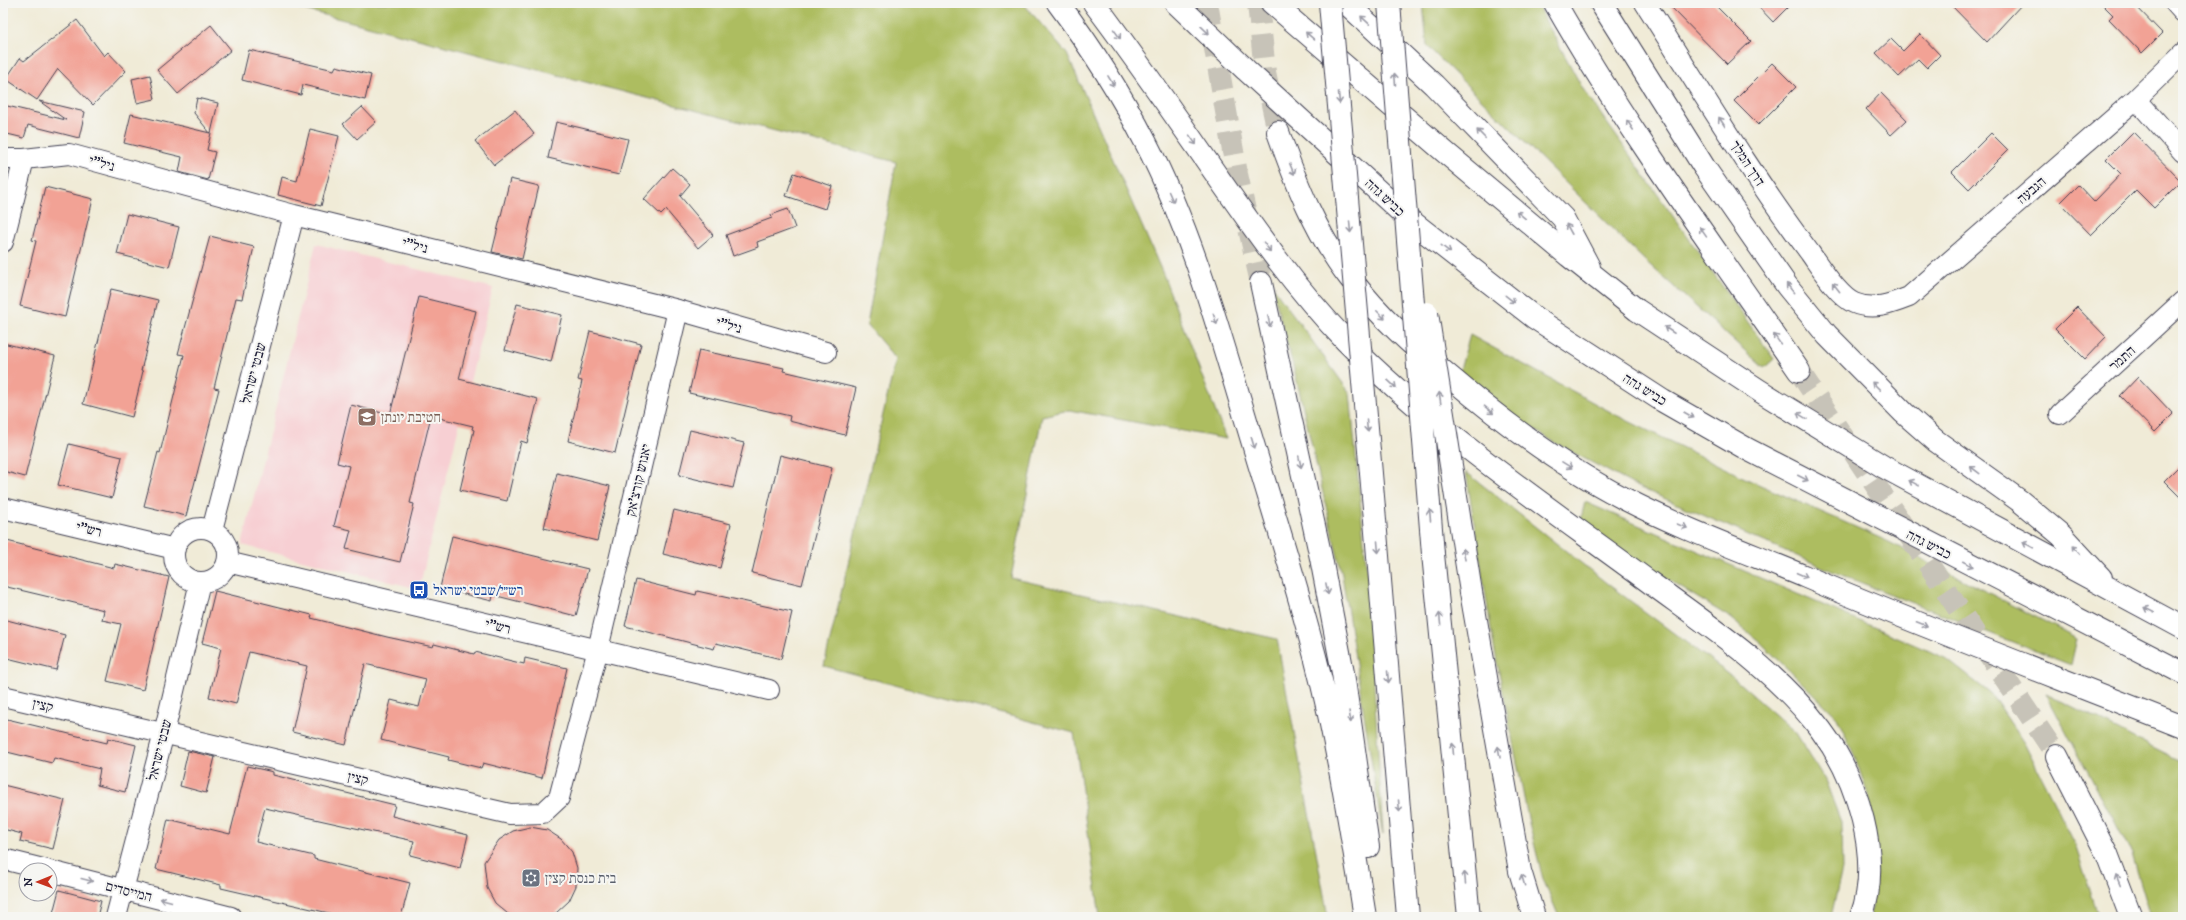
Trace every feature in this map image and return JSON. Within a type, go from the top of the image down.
[{"type":"highway","points":[[1058,3],[1085,38],[1147,144],[1173,202],[1219,329],[1294,579],[1317,665],[1345,791],[1365,917]]},
{"type":"highway","points":[[1094,3],[1270,251],[1324,318],[1346,341],[1423,412],[1520,487],[1713,629],[1766,672],[1800,704],[1823,732],[1837,755],[1854,788],[1863,818],[1868,850],[1868,884],[1861,917]]},
{"type":"highway","name":"כביש גהה","points":[[1176,3],[1246,70],[1411,221],[1535,318],[1663,401],[1747,449],[2183,673]]},
{"type":"highway","points":[[1272,3],[1440,148],[1637,310],[1760,390],[1884,466],[2183,628]]},
{"type":"highway","points":[[1330,3],[1408,917]]},
{"type":"highway","points":[[1346,3],[1434,85],[1562,218],[1594,276]]},
{"type":"highway","points":[[1389,3],[1433,554],[1469,917]]},
{"type":"highway","points":[[1555,3],[1587,59],[1655,163],[1799,371]]},
{"type":"highway","points":[[1601,3],[1704,167],[1787,286],[1827,335],[1909,418],[1936,441],[2020,501],[2061,534],[2112,590]]},
{"type":"highway","points":[[1399,120],[1471,592],[1520,871],[1534,917]]},
{"type":"highway","points":[[1278,132],[1312,214],[1326,242],[1349,277],[1377,311],[1414,347],[1494,415],[1534,444],[1624,498],[1675,524],[1853,597],[2183,727]]},
{"type":"highway","points":[[1261,283],[1321,558],[1343,673],[1364,810],[1375,917]]},
{"type":"highway","points":[[2057,756],[2107,854],[2131,917]]},
{"type":"street","name":"דרך המלך","points":[[1646,3],[1783,218],[1840,292],[1853,302],[1868,306]]},
{"type":"street","points":[[2175,3],[2183,12]]},
{"type":"street","name":"הגבעה","points":[[1868,306],[1888,306],[1909,297],[2136,99],[2183,53]]},
{"type":"street","points":[[2136,99],[2183,152]]},
{"type":"street","name":"ניל\"י","points":[[3,159],[24,159],[69,154],[294,215],[678,310],[826,352]]},
{"type":"street","points":[[3,242],[24,159]]},
{"type":"street","name":"שבטי ישראל","points":[[212,530],[294,215]]},
{"type":"street","name":"התמר","points":[[2060,414],[2183,302]]},
{"type":"street","name":"יאנוש קורצ'אק","points":[[598,649],[678,310]]},
{"type":"street","name":"רש\"י","points":[[3,508],[175,549]]},
{"type":"street","points":[[204,528],[212,530],[218,534],[227,547],[227,562],[217,577],[209,581],[200,582],[191,580],[183,575],[175,558],[175,549],[183,536],[189,531],[204,528]]},
{"type":"street","name":"רש\"י","points":[[227,562],[770,690]]},
{"type":"street","name":"שבטי ישראל","points":[[116,917],[164,733],[200,582]]},
{"type":"street","name":"קצין","points":[[3,696],[510,814],[543,813],[559,798],[598,649]]},
{"type":"street","points":[[3,859],[18,863]]},
{"type":"street","name":"המייסדים","points":[[58,873],[231,917]]},
{"type":"shaded area","name":"חטיבת יונתן","points":[[316,244],[493,288],[419,589],[242,545]]},
{"type":"green space","points":[[278,3],[1023,3],[1067,54],[1163,274],[1226,439],[1069,410],[1042,416],[1011,578],[1277,639],[1328,917],[1100,917],[1074,733],[824,666],[896,359],[867,325],[896,162]]},
{"type":"green space","points":[[1423,3],[1536,3],[1583,89],[1774,359],[1764,368],[1641,257],[1427,46]]},
{"type":"green space","points":[[1271,284],[1350,393],[1368,584],[1383,835],[1342,575],[1296,377]]},
{"type":"green space","points":[[1470,335],[1618,416],[1749,480],[1887,541],[2077,638],[2071,665],[1834,572],[1638,487],[1559,445],[1517,419],[1459,373]]},
{"type":"green space","points":[[1466,472],[1609,585],[1730,675],[1796,733],[1825,780],[1841,822],[1842,869],[1831,917],[1559,917],[1543,879],[1529,823],[1494,647]]},
{"type":"green space","points":[[1585,502],[1945,658],[1991,694],[2024,743],[2074,842],[2099,917],[1870,917],[1877,855],[1871,804],[1855,757],[1837,717],[1759,641],[1726,615],[1579,526]]},
{"type":"green space","points":[[2046,694],[2183,762],[2183,917],[2151,917],[2132,854]]},
{"type":"building","points":[[1667,3],[1713,3],[1751,41],[1727,64]]},
{"type":"building","points":[[1755,3],[1792,3],[1773,22]]},
{"type":"building","points":[[1949,3],[2023,3],[1987,42]]},
{"type":"building","points":[[2101,3],[2133,3],[2162,33],[2142,53],[2109,19],[2113,15]]},
{"type":"building","points":[[77,20],[104,56],[108,52],[126,71],[93,105],[58,69],[37,100],[6,79],[20,58],[24,61]]},
{"type":"building","points":[[211,25],[231,50],[178,94],[157,70]]},
{"type":"building","points":[[1920,34],[1940,55],[1927,68],[1918,59],[1899,77],[1876,53],[1891,39],[1903,51]]},
{"type":"building","points":[[249,50],[334,70],[336,66],[371,75],[365,100],[303,85],[301,95],[242,80]]},
{"type":"building","points":[[1772,63],[1796,87],[1758,125],[1734,101]]},
{"type":"building","points":[[150,75],[155,99],[137,103],[132,79]]},
{"type":"building","points":[[1881,93],[1907,120],[1891,135],[1866,109]]},
{"type":"building","points":[[197,98],[218,103],[207,150],[215,152],[208,180],[179,172],[182,157],[124,143],[131,114],[210,133],[194,113]]},
{"type":"building","points":[[39,101],[85,112],[79,138],[28,125],[24,138],[3,133],[3,105],[66,120]]},
{"type":"building","points":[[362,107],[376,122],[357,139],[343,124]]},
{"type":"building","points":[[515,110],[534,134],[494,165],[475,141]]},
{"type":"building","points":[[556,122],[628,139],[619,175],[548,158]]},
{"type":"building","points":[[310,129],[339,136],[321,206],[278,195],[282,177],[297,181]]},
{"type":"building","points":[[2133,132],[2181,181],[2154,208],[2136,190],[2091,235],[2060,203],[2078,185],[2094,202],[2121,174],[2106,159]]},
{"type":"building","points":[[1991,133],[2008,150],[1969,189],[1952,172]]},
{"type":"building","points":[[672,168],[690,184],[680,196],[713,235],[698,248],[666,210],[661,215],[644,199]]},
{"type":"building","points":[[794,173],[832,186],[825,209],[786,196]]},
{"type":"building","points":[[510,179],[539,186],[522,259],[492,252]]},
{"type":"building","points":[[45,187],[93,199],[65,317],[20,306],[36,241],[32,240]]},
{"type":"building","points":[[788,209],[795,228],[757,242],[758,247],[733,256],[726,235],[772,218],[771,215]]},
{"type":"building","points":[[127,214],[179,227],[169,267],[117,254]]},
{"type":"building","points":[[210,236],[254,247],[242,299],[236,298],[214,388],[219,389],[186,516],[144,506],[158,452],[160,453],[184,355],[178,354]]},
{"type":"building","points":[[111,289],[158,300],[132,417],[83,404]]},
{"type":"building","points":[[419,297],[476,311],[459,379],[538,399],[527,443],[521,441],[507,501],[460,490],[474,430],[472,429],[473,426],[431,416],[410,503],[414,504],[400,562],[346,549],[351,530],[334,526],[349,466],[337,463],[351,405],[390,415]]},
{"type":"building","points":[[517,304],[562,315],[551,362],[505,350]]},
{"type":"building","points":[[2077,307],[2106,337],[2085,359],[2055,329]]},
{"type":"building","points":[[590,331],[641,344],[615,453],[568,441],[582,381],[578,380]]},
{"type":"building","points":[[3,343],[55,356],[25,477],[3,471]]},
{"type":"building","points":[[699,350],[784,368],[783,371],[856,388],[845,435],[789,421],[790,416],[689,393]]},
{"type":"building","points":[[2138,377],[2173,414],[2155,432],[2120,396]]},
{"type":"building","points":[[690,430],[744,443],[733,488],[679,475]]},
{"type":"building","points":[[69,444],[122,457],[112,498],[58,485]]},
{"type":"building","points":[[780,455],[832,468],[802,585],[752,573]]},
{"type":"building","points":[[2183,462],[2183,500],[2164,481]]},
{"type":"building","points":[[557,473],[610,486],[597,541],[544,528]]},
{"type":"building","points":[[674,510],[731,524],[720,568],[663,554]]},
{"type":"building","points":[[452,536],[588,569],[576,616],[493,595],[492,601],[440,588]]},
{"type":"building","points":[[3,540],[114,568],[115,564],[169,577],[143,690],[107,681],[121,624],[102,620],[104,610],[3,586]]},
{"type":"building","points":[[636,580],[696,595],[697,591],[792,612],[781,659],[716,643],[714,649],[625,626]]},
{"type":"building","points":[[215,591],[312,615],[311,618],[387,637],[433,647],[434,644],[474,654],[475,652],[524,664],[525,658],[567,668],[542,778],[483,763],[481,768],[448,760],[449,757],[381,740],[391,700],[419,707],[426,679],[365,664],[346,745],[292,732],[307,666],[249,652],[236,704],[209,697],[221,648],[202,643]]},
{"type":"building","points":[[3,619],[65,635],[56,670],[3,657]]},
{"type":"building","points":[[3,718],[107,743],[108,738],[136,745],[125,792],[97,785],[100,769],[54,758],[52,763],[3,751]]},
{"type":"building","points":[[188,751],[215,757],[206,793],[180,786]]},
{"type":"building","points":[[247,766],[273,772],[273,775],[395,805],[392,816],[468,835],[460,868],[410,855],[414,841],[265,808],[256,842],[314,856],[314,859],[410,883],[401,917],[346,917],[221,888],[221,885],[156,869],[168,819],[230,834]]},
{"type":"building","points":[[3,785],[65,800],[53,849],[20,841],[22,834],[3,829]]},
{"type":"building","name":"בית כנסת קצין","points":[[530,827],[547,830],[561,839],[572,852],[577,868],[576,886],[569,901],[556,913],[546,917],[516,917],[508,914],[495,903],[487,888],[484,862],[499,840],[513,831]]},
{"type":"building","points":[[59,890],[101,901],[97,917],[52,917],[56,902],[58,902]]},
{"type":"tunnel","points":[[1207,3],[1237,174],[1261,283]]},
{"type":"tunnel","points":[[1258,3],[1265,72],[1278,132]]},
{"type":"tunnel","points":[[1799,371],[2057,756]]},
{"type":"place","name":"חטיבת יונתן","points":[[367,417]]},
{"type":"place","name":"רש״י/שבטי ישראל","points":[[419,590]]},
{"type":"place","name":"בית כנסת קצין","points":[[531,878]]}]
